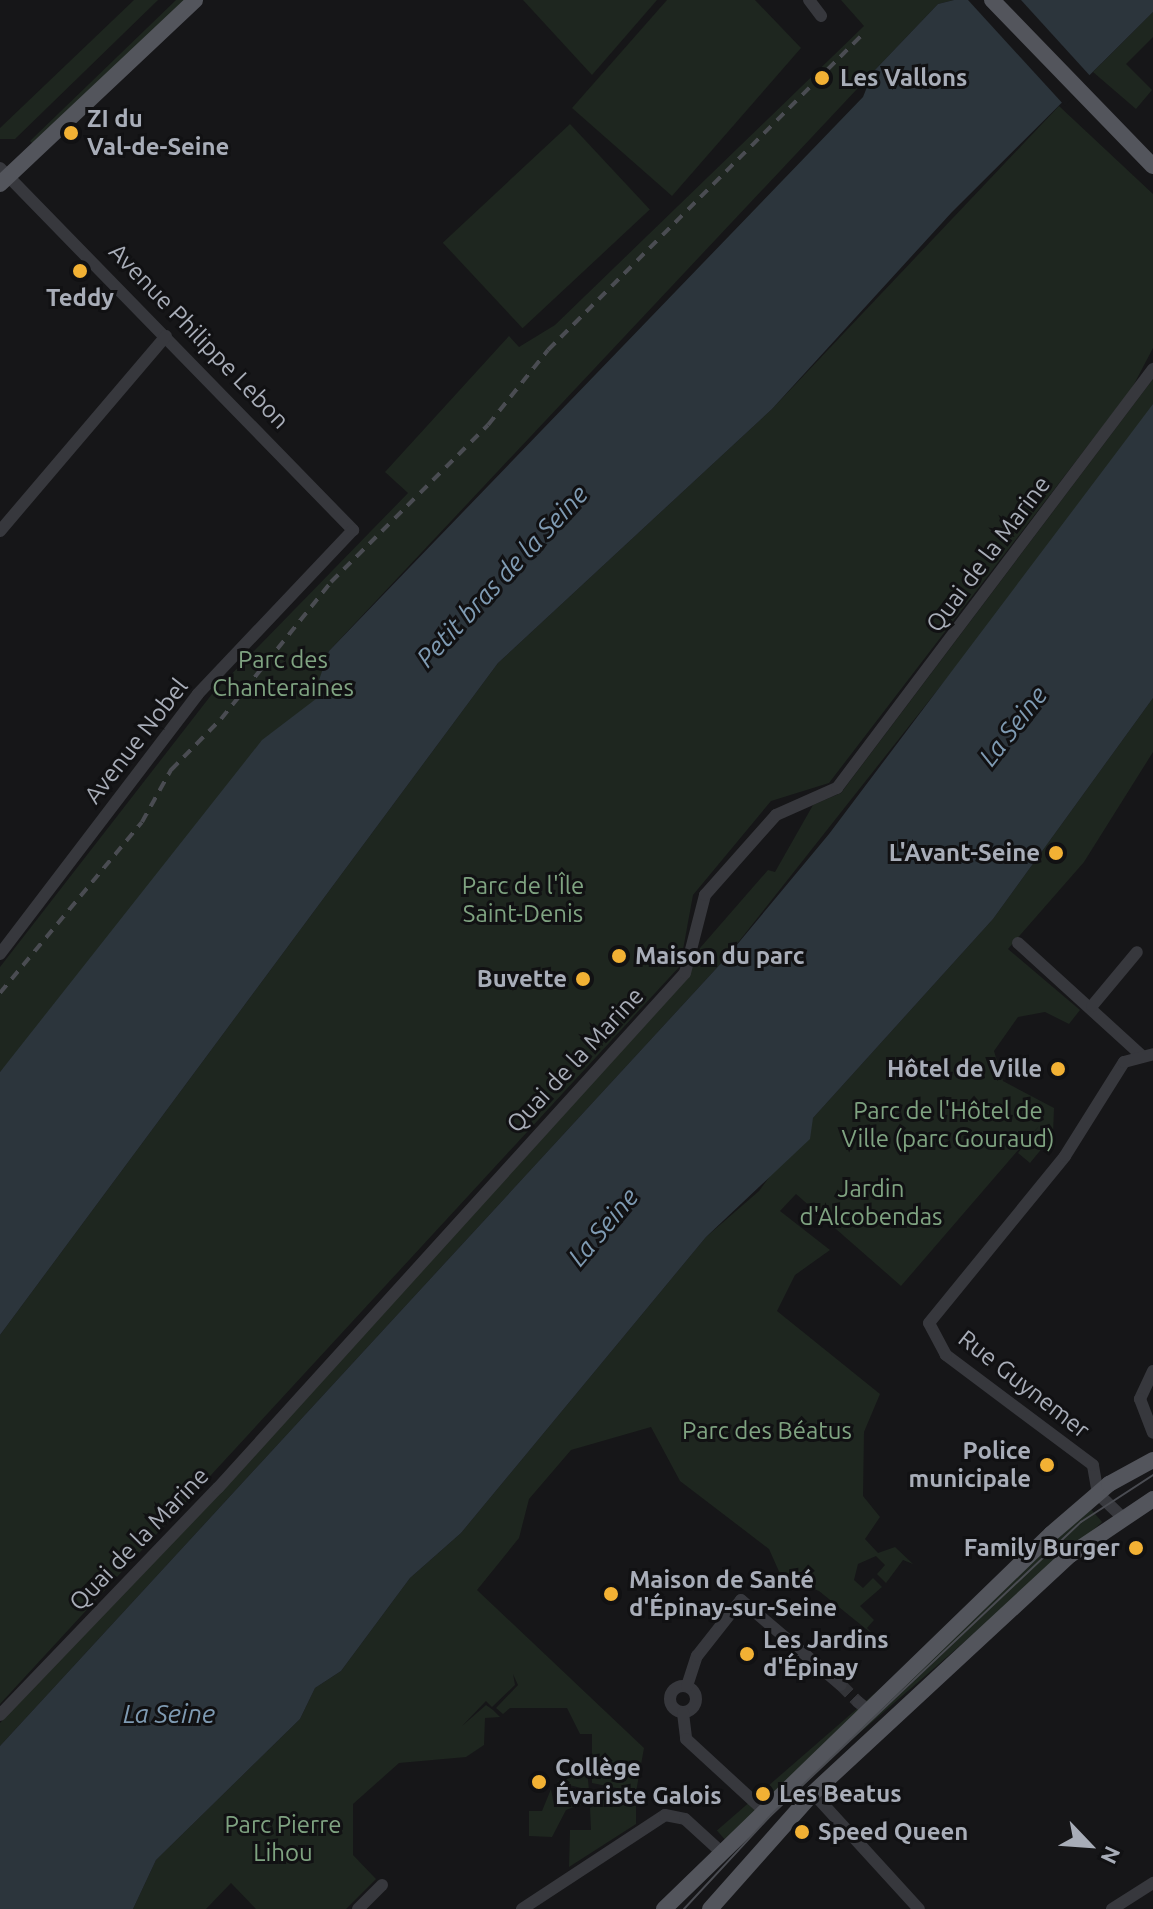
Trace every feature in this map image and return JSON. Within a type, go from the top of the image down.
[{"type":"main road","points":[[4,176],[195,0]]},
{"type":"main road","points":[[992,0],[1082,97],[1132,142],[1153,166]]},
{"type":"main road","points":[[1132,142],[1153,149]]},
{"type":"main road","points":[[664,1909],[863,1706],[1098,1494],[1153,1460]]},
{"type":"main road","points":[[710,1909],[813,1793],[1120,1515],[1153,1499]]},
{"type":"street","points":[[809,0],[821,16]]},
{"type":"street","name":"Avenue Philippe Lebon","points":[[4,176],[166,336],[353,530]]},
{"type":"street","points":[[0,531],[166,336]]},
{"type":"street","name":"Quai de la Marine","points":[[0,1715],[218,1488],[685,973],[705,895],[776,815],[837,788],[1153,369]]},
{"type":"street","name":"Avenue Nobel","points":[[0,954],[198,694],[353,530]]},
{"type":"street","points":[[1018,943],[1147,1055]]},
{"type":"street","points":[[1092,1006],[1137,952]]},
{"type":"street","name":"Rue Guynemer","points":[[1120,1515],[1098,1494],[1093,1465],[946,1355],[929,1323],[1065,1156],[1124,1062],[1147,1055]]},
{"type":"street","points":[[1153,1371],[1140,1399],[1153,1433]]},
{"type":"street","points":[[761,1808],[686,1739],[683,1713],[671,1696],[687,1686],[697,1656],[741,1600],[841,1685]]},
{"type":"street","points":[[683,1713],[696,1703],[687,1686]]},
{"type":"street","points":[[813,1793],[919,1909]]},
{"type":"street","points":[[522,1909],[665,1815],[685,1819],[719,1850]]},
{"type":"street","points":[[1112,1909],[1153,1883]]},
{"type":"street","points":[[358,1909],[382,1885]]},
{"type":"green space","points":[[134,0],[158,0],[15,139],[0,139],[0,128]]},
{"type":"green space","points":[[176,0],[186,0],[33,144],[30,141]]},
{"type":"green space","points":[[523,0],[657,0],[592,75]]},
{"type":"green space","points":[[667,0],[755,0],[801,48],[672,196],[572,108]]},
{"type":"green space","name":"Parc des Chanteraines","points":[[841,0],[954,0],[938,4],[329,651],[325,692],[0,1072],[0,967],[212,694],[408,493],[385,472],[509,336],[519,347],[555,325],[864,26]]},
{"type":"green space","points":[[1153,12],[1153,37],[1126,64],[1152,90],[1136,109],[1093,72]]},
{"type":"green space","name":"Parc de l'Île Saint-Denis","points":[[1059,106],[1153,194],[1153,348],[1132,388],[829,783],[771,801],[693,895],[680,966],[0,1704],[0,1335],[498,663],[772,409]]},
{"type":"green space","points":[[570,124],[650,210],[523,328],[443,243]]},
{"type":"green space","points":[[1153,379],[1153,405],[1049,549],[725,959],[0,1746],[0,1723],[688,977],[700,948],[768,870],[775,872],[813,805],[841,793]]},
{"type":"green space","points":[[1153,698],[1153,752],[1084,862],[1008,949],[1080,1010],[1069,1024],[1045,1012],[1018,1017],[994,1051],[1003,1081],[1054,1108],[1053,1135],[1030,1163],[1018,1153],[1039,1126],[901,1286],[796,1194],[780,1211],[830,1250],[795,1275],[777,1311],[880,1394],[864,1432],[863,1496],[880,1517],[865,1539],[878,1553],[895,1547],[913,1564],[903,1560],[886,1583],[877,1574],[885,1565],[876,1556],[858,1564],[854,1580],[863,1588],[873,1578],[882,1587],[860,1606],[874,1620],[867,1628],[876,1637],[819,1591],[781,1576],[769,1549],[680,1481],[651,1427],[571,1450],[529,1499],[519,1538],[477,1590],[644,1748],[636,1792],[592,1783],[592,1734],[580,1734],[567,1708],[510,1708],[503,1714],[496,1708],[518,1685],[513,1674],[515,1685],[492,1707],[486,1701],[462,1726],[486,1705],[493,1710],[500,1717],[485,1718],[484,1745],[466,1757],[399,1763],[353,1804],[353,1855],[376,1879],[346,1909],[256,1909],[231,1883],[206,1909],[133,1909],[156,1860],[300,1719],[315,1688],[341,1671],[410,1578],[461,1533],[706,1237],[759,1191],[813,1118],[993,919]]},
{"type":"green space","points":[[1089,1507],[1102,1522],[730,1846],[717,1830]]},
{"type":"green space","points":[[580,1760],[586,1760],[589,1790],[557,1782],[580,1772]]},
{"type":"green space","points":[[551,1789],[554,1805],[565,1806],[566,1797],[590,1801],[566,1810],[552,1837],[529,1836],[529,1811],[542,1811]]},
{"type":"green space","points":[[602,1800],[636,1802],[636,1824],[569,1867],[570,1830],[591,1830],[590,1808]]},
{"type":"water","name":"Petit bras de la Seine","points":[[954,0],[1153,0],[1153,12],[952,212],[772,409],[498,663],[0,1335],[0,1072],[262,740],[325,692],[318,683],[329,651],[863,97],[873,72],[938,4]]},
{"type":"water","name":"La Seine","points":[[1153,404],[1153,698],[993,919],[813,1118],[810,1139],[706,1237],[461,1533],[410,1578],[341,1671],[315,1688],[300,1719],[156,1860],[133,1909],[0,1909],[0,1746],[725,959],[829,834]]},
{"type":"pier","points":[[968,0],[1021,0],[1092,78],[1065,106]]},
{"type":"tunnel","points":[[841,1685],[858,1702]]},
{"type":"tram line","points":[[684,1909],[771,1815],[1081,1522],[1153,1475]]},
{"type":"railway","points":[[0,993],[142,822],[171,770],[221,719],[331,582],[488,425],[548,350],[863,34]]},
{"type":"place","name":"Les Vallons","points":[[822,78]]},
{"type":"place","name":"ZI du Val-de-Seine","points":[[71,133]]},
{"type":"place","name":"Teddy","points":[[80,271]]},
{"type":"place","name":"L'Avant-Seine","points":[[1056,853]]},
{"type":"place","name":"Maison du parc","points":[[619,956]]},
{"type":"place","name":"Buvette","points":[[583,979]]},
{"type":"place","name":"Hôtel de Ville","points":[[1058,1069]]},
{"type":"place","name":"Police municipale","points":[[1047,1465]]},
{"type":"place","name":"Family Burger","points":[[1136,1548]]},
{"type":"place","name":"Maison de Santé d'Épinay-sur-Seine","points":[[611,1594]]},
{"type":"place","name":"Les Jardins d'Épinay","points":[[747,1654]]},
{"type":"place","name":"Collège Évariste Galois","points":[[539,1782]]},
{"type":"place","name":"Les Beatus","points":[[763,1794]]},
{"type":"place","name":"Speed Queen","points":[[802,1832]]},
{"type":"park label","name":"Parc de l'Hôtel de Ville (parc Gouraud)","points":[[948,1125]]},
{"type":"park label","name":"Jardin d'Alcobendas","points":[[871,1203]]},
{"type":"park label","name":"Parc des Béatus","points":[[767,1431]]},
{"type":"park label","name":"Parc Pierre Lihou","points":[[283,1839]]}]
